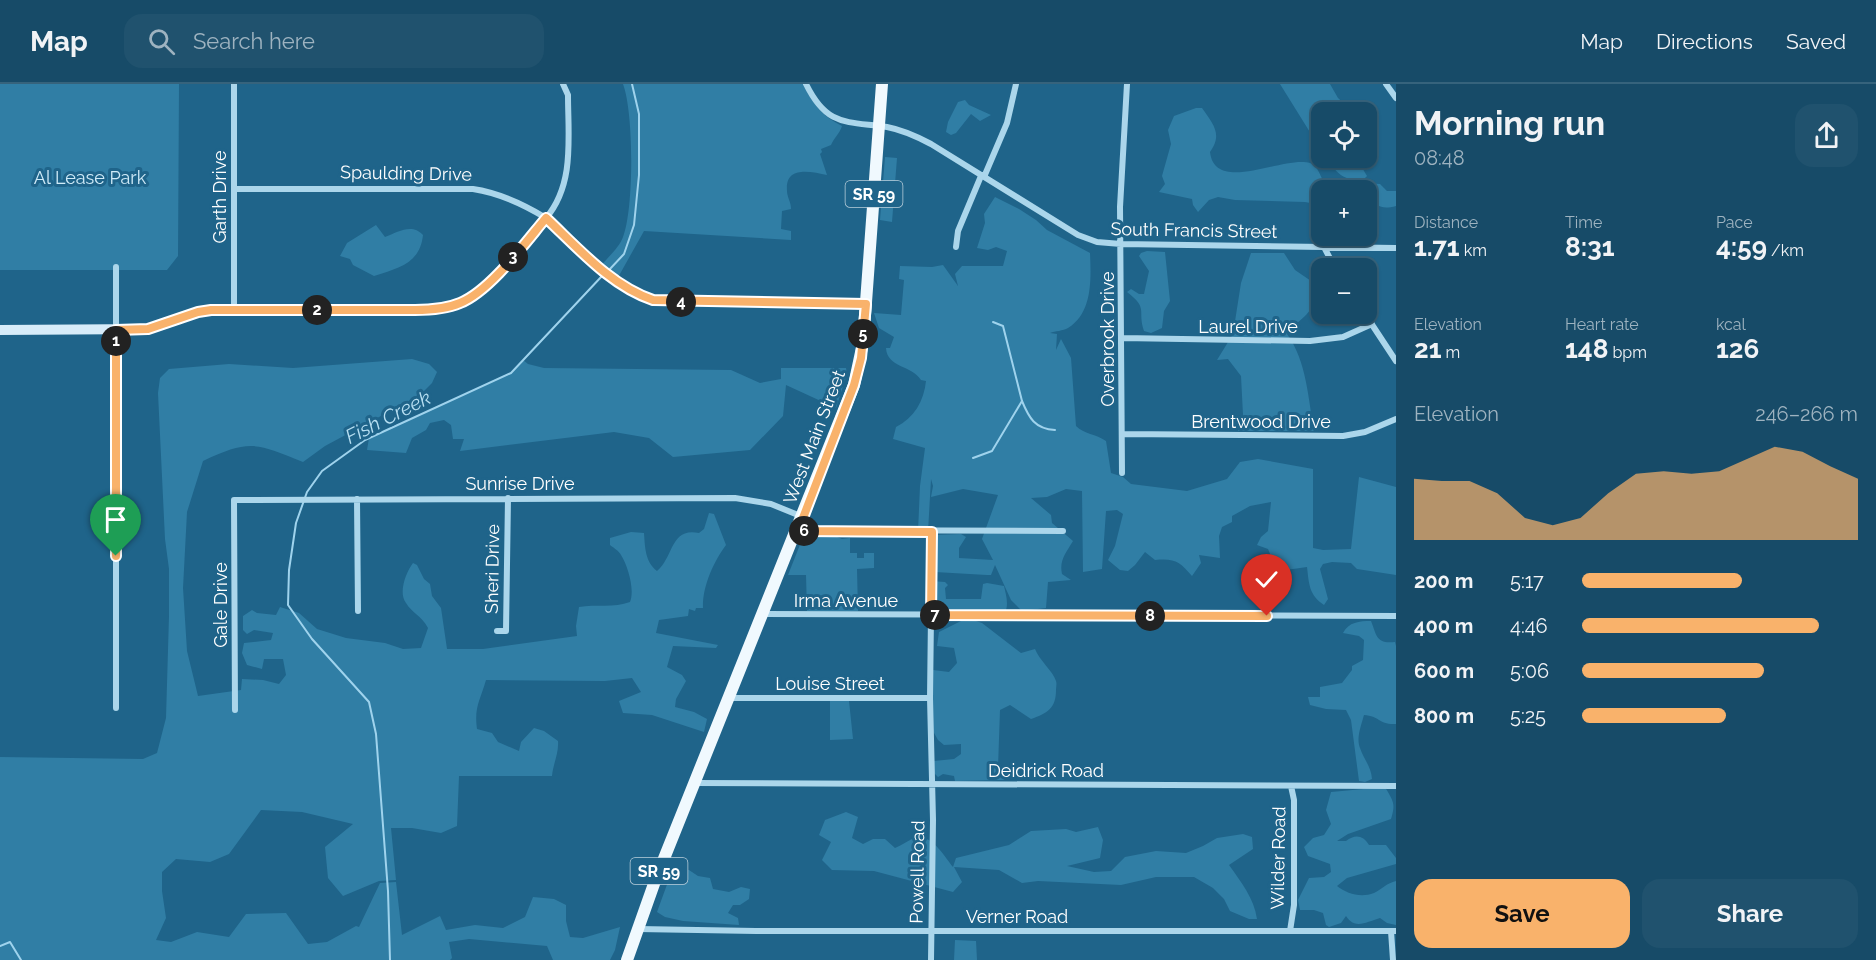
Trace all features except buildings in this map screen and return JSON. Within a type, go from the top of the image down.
[{"type":"main road","name":"West Main Street","points":[[695,783],[798,531],[854,385],[862,350],[882,84]]},
{"type":"main road","name":"SR 59","points":[[627,960],[695,783]]},
{"type":"street","name":"Garth Drive","points":[[234,84],[234,310]]},
{"type":"street","points":[[0,330],[148,329],[199,312],[421,310],[454,305],[480,291],[546,218],[560,196],[567,170],[568,95],[563,84]]},
{"type":"street","name":"South Francis Street","points":[[806,84],[823,109],[835,119],[850,124],[879,126],[908,132],[1078,235],[1097,242],[1396,248]]},
{"type":"street","points":[[956,247],[959,228],[1007,123],[1016,84]]},
{"type":"street","name":"Overbrook Drive","points":[[1122,473],[1120,183],[1127,84]]},
{"type":"street","points":[[1386,84],[1396,98]]},
{"type":"street","name":"Spaulding Drive","points":[[234,189],[473,189],[489,191],[519,202],[546,218],[616,281],[636,294],[653,300],[866,304]]},
{"type":"street","points":[[1327,247],[1331,258]]},
{"type":"street","points":[[116,267],[116,708]]},
{"type":"street","points":[[1372,324],[1396,361]]},
{"type":"street","name":"Laurel Drive","points":[[1122,338],[1310,341],[1343,337],[1372,324]]},
{"type":"street","name":"Brentwood Drive","points":[[1122,434],[1343,436],[1365,432],[1396,419]]},
{"type":"street","name":"Sheri Drive","points":[[497,631],[506,631],[507,498]]},
{"type":"street","name":"Sunrise Drive","points":[[234,500],[735,498],[771,504],[803,517]]},
{"type":"street","points":[[357,499],[358,611]]},
{"type":"street","name":"Gale Drive","points":[[234,500],[235,711]]},
{"type":"street","points":[[798,531],[1064,531]]},
{"type":"street","name":"Powell Road","points":[[931,960],[932,532]]},
{"type":"street","name":"Irma Avenue","points":[[764,614],[1396,616]]},
{"type":"street","name":"Louise Street","points":[[730,698],[930,699]]},
{"type":"street","name":"Deidrick Road","points":[[695,783],[1396,786]]},
{"type":"street","name":"Wilder Road","points":[[1290,931],[1294,905],[1294,800],[1291,786]]},
{"type":"street","name":"Verner Road","points":[[638,929],[1394,931]]},
{"type":"street","points":[[1393,960],[1394,931]]},
{"type":"green space","name":"Al Lease Park","points":[[0,84],[179,84],[178,256],[167,270],[0,270]]},
{"type":"green space","points":[[623,84],[803,84],[818,108],[842,126],[831,145],[821,149],[820,154],[827,175],[800,172],[790,177],[787,183],[791,209],[782,211],[781,229],[791,231],[791,240],[644,231],[616,281],[600,267],[616,249],[627,224],[631,184],[631,138],[627,98]]},
{"type":"green space","points":[[1280,84],[1330,84],[1342,102],[1311,102],[1311,134]]},
{"type":"green space","points":[[965,100],[969,105],[991,115],[980,121],[971,114],[956,133],[951,135],[946,132],[948,122],[958,102]]},
{"type":"green space","points":[[1202,108],[1210,119],[1216,134],[1214,146],[1210,152],[1215,164],[1224,171],[1252,171],[1298,162],[1310,163],[1311,168],[1316,168],[1322,180],[1311,180],[1311,203],[1235,200],[1218,197],[1209,200],[1198,212],[1192,199],[1159,192],[1165,184],[1162,176],[1171,144],[1168,130],[1174,116]]},
{"type":"green space","points":[[885,157],[897,158],[892,222],[880,220]]},
{"type":"green space","points":[[1334,168],[1362,168],[1367,176],[1363,180],[1356,180],[1337,172]]},
{"type":"green space","points":[[1377,184],[1387,191],[1396,191],[1396,206],[1377,204]]},
{"type":"green space","points":[[995,197],[1019,209],[1047,230],[1090,253],[1089,294],[1082,313],[1068,328],[1050,333],[1057,334],[1056,350],[1061,339],[1071,358],[1076,426],[1106,441],[1111,473],[1123,477],[1131,484],[1187,491],[1227,479],[1240,462],[1258,459],[1313,469],[1313,548],[1323,550],[1351,549],[1359,477],[1396,487],[1396,575],[1357,569],[1351,563],[1323,564],[1320,569],[1328,599],[1324,605],[1313,593],[1309,584],[1307,567],[1286,570],[1275,566],[1268,549],[1257,545],[1268,531],[1271,502],[1250,506],[1232,516],[1232,522],[1222,527],[1219,536],[1220,558],[1199,555],[1201,563],[1192,576],[1176,562],[1155,560],[1145,552],[1128,571],[1120,570],[1108,560],[1115,546],[1123,514],[1117,510],[1106,511],[1102,569],[1083,572],[1082,491],[1066,489],[1047,497],[1031,498],[1051,515],[1052,523],[1073,541],[1061,565],[1062,574],[1071,580],[1048,582],[1046,608],[1022,611],[1011,600],[995,565],[991,575],[935,572],[934,535],[961,534],[966,537],[959,548],[959,558],[993,560],[982,539],[998,495],[963,489],[931,497],[933,486],[931,479],[928,532],[918,532],[920,486],[925,448],[893,439],[896,427],[908,419],[917,408],[926,381],[895,363],[887,355],[886,348],[890,348],[894,337],[879,328],[874,313],[901,315],[904,280],[899,279],[900,266],[943,265],[958,286],[955,274],[962,266],[1003,266],[1007,251],[996,247],[988,250],[977,248],[985,223],[984,214]]},
{"type":"green space","points":[[376,225],[385,237],[410,229],[419,231],[423,235],[421,245],[413,259],[374,276],[353,265],[350,259],[340,256],[347,243]]},
{"type":"green space","points":[[1147,251],[1165,252],[1170,301],[1164,311],[1162,328],[1151,333],[1144,331],[1140,306],[1127,292],[1131,289],[1144,294],[1149,271],[1139,256]]},
{"type":"green space","points":[[1251,253],[1284,253],[1295,270],[1311,281],[1311,309],[1287,334],[1303,368],[1314,431],[1238,431],[1243,415],[1241,376],[1228,359],[1217,360],[1233,334],[1241,283]]},
{"type":"green space","points":[[412,359],[429,364],[437,372],[432,383],[420,395],[325,446],[303,462],[253,446],[232,449],[203,461],[187,512],[183,588],[187,651],[198,696],[241,690],[242,679],[263,680],[279,684],[286,675],[283,659],[264,659],[262,669],[247,665],[242,653],[244,643],[271,640],[273,633],[254,630],[247,634],[243,630],[243,616],[252,610],[257,613],[276,615],[280,607],[299,613],[317,629],[346,638],[385,643],[403,649],[421,648],[428,628],[408,606],[403,594],[406,577],[413,563],[417,565],[424,579],[430,584],[432,596],[441,608],[447,649],[483,649],[577,636],[579,607],[618,605],[630,602],[632,591],[628,572],[620,554],[610,545],[610,538],[631,532],[644,533],[648,559],[657,571],[677,539],[683,534],[699,533],[704,529],[709,513],[714,514],[726,545],[710,575],[704,592],[703,608],[696,608],[695,611],[689,609],[688,616],[659,620],[656,633],[718,645],[716,648],[673,646],[667,667],[682,675],[686,681],[676,699],[675,707],[694,712],[707,719],[704,732],[652,715],[623,713],[619,701],[641,692],[632,678],[605,681],[486,680],[477,709],[477,729],[492,733],[498,742],[519,751],[521,742],[534,728],[544,731],[558,741],[552,776],[459,776],[457,826],[441,833],[412,828],[391,828],[396,880],[379,881],[343,896],[328,878],[325,847],[353,824],[302,812],[261,810],[229,854],[210,862],[176,859],[162,872],[166,918],[156,940],[171,942],[197,932],[229,937],[246,914],[286,913],[308,944],[327,942],[356,926],[359,927],[380,883],[396,882],[402,935],[440,916],[446,930],[475,925],[503,928],[525,917],[533,897],[554,899],[566,905],[566,921],[570,937],[583,938],[620,927],[615,950],[610,960],[553,960],[547,946],[469,939],[449,942],[452,958],[450,960],[0,960],[0,757],[143,759],[157,753],[166,718],[169,616],[169,569],[165,539],[158,393],[160,378],[169,369],[229,364],[293,368]]},
{"type":"green space","points":[[523,360],[528,364],[544,368],[731,370],[760,383],[781,379],[781,368],[846,368],[847,374],[836,408],[786,385],[783,416],[750,450],[673,457],[649,438],[614,432],[460,451],[464,439],[453,439],[451,425],[444,420],[430,423],[426,430],[412,438],[406,453],[367,450],[369,438],[511,373]]},
{"type":"green space","points":[[830,534],[842,539],[850,538],[850,553],[857,553],[857,558],[864,558],[864,553],[874,553],[874,568],[857,569],[858,611],[807,611],[806,575],[788,575],[803,537]]},
{"type":"green space","points":[[931,581],[945,582],[948,585],[945,588],[946,599],[981,599],[983,584],[1004,586],[1007,603],[1005,613],[931,615]]},
{"type":"green space","points":[[970,619],[982,623],[1021,653],[1035,649],[1056,682],[1053,706],[1042,714],[1031,719],[1010,705],[1000,710],[998,768],[1007,776],[1004,780],[955,781],[954,776],[943,774],[938,777],[934,773],[934,761],[954,759],[961,754],[961,744],[944,745],[933,731],[933,670],[949,672],[957,663],[954,648],[937,646],[939,632]]},
{"type":"green space","points":[[1371,621],[1378,638],[1384,642],[1395,642],[1396,646],[1396,724],[1364,715],[1359,732],[1359,744],[1372,779],[1365,782],[1359,781],[1351,720],[1346,710],[1310,705],[1308,697],[1320,697],[1320,687],[1342,683],[1352,670],[1352,666],[1363,660],[1364,640],[1359,636],[1343,633],[1348,626],[1355,623]]},
{"type":"green space","points":[[830,701],[849,701],[853,739],[830,740]]},
{"type":"green space","points":[[1385,787],[1393,802],[1391,819],[1348,834],[1337,841],[1359,837],[1369,845],[1386,845],[1396,858],[1396,864],[1347,878],[1337,886],[1350,893],[1364,895],[1374,893],[1396,881],[1396,925],[1380,918],[1357,924],[1346,916],[1341,923],[1329,927],[1326,925],[1323,913],[1314,910],[1300,910],[1298,900],[1309,878],[1324,877],[1331,872],[1330,864],[1308,856],[1304,847],[1313,838],[1324,835],[1331,824],[1326,810],[1331,792]]},
{"type":"green space","points":[[846,812],[858,817],[852,838],[863,844],[873,839],[885,839],[895,848],[912,839],[925,838],[941,851],[953,867],[956,858],[1009,845],[1031,831],[1066,829],[1076,832],[1098,827],[1103,840],[1100,858],[1067,866],[1094,872],[1111,871],[1125,857],[1156,851],[1186,853],[1217,838],[1243,834],[1252,837],[1253,849],[1229,865],[1250,897],[1257,919],[1249,919],[1230,911],[1224,899],[1213,888],[1194,877],[1156,877],[1121,885],[1038,881],[1022,883],[999,870],[954,867],[962,882],[953,892],[874,871],[832,870],[822,860],[831,842],[819,835],[825,820]]},
{"type":"green space","points":[[673,868],[689,870],[698,876],[710,878],[713,889],[729,892],[741,887],[750,889],[749,899],[740,905],[733,905],[728,913],[738,918],[739,925],[683,921],[665,917],[657,912]]},
{"type":"green space","points":[[955,940],[976,941],[977,960],[954,960]]},
{"type":"waterway","name":"Fish Creek","points":[[609,270],[624,254],[634,225],[639,175],[639,114],[632,84]]},
{"type":"waterway","name":"Fish Creek","points":[[390,960],[388,891],[376,734],[369,702],[312,639],[288,605],[289,570],[296,523],[307,492],[322,471],[365,440],[511,373],[602,276]]},
{"type":"waterway","points":[[993,322],[1003,326],[1027,413],[1038,425],[1055,430]]},
{"type":"waterway","points":[[973,458],[992,451],[1022,401]]},
{"type":"waterway","points":[[0,946],[10,942],[21,960]]},
{"type":"route","points":[[116,556],[116,330],[148,329],[205,311],[444,308],[462,302],[480,291],[546,218],[616,281],[645,298],[664,302],[866,304],[861,358],[854,385],[798,531],[932,532],[931,615],[1267,616]]}]
